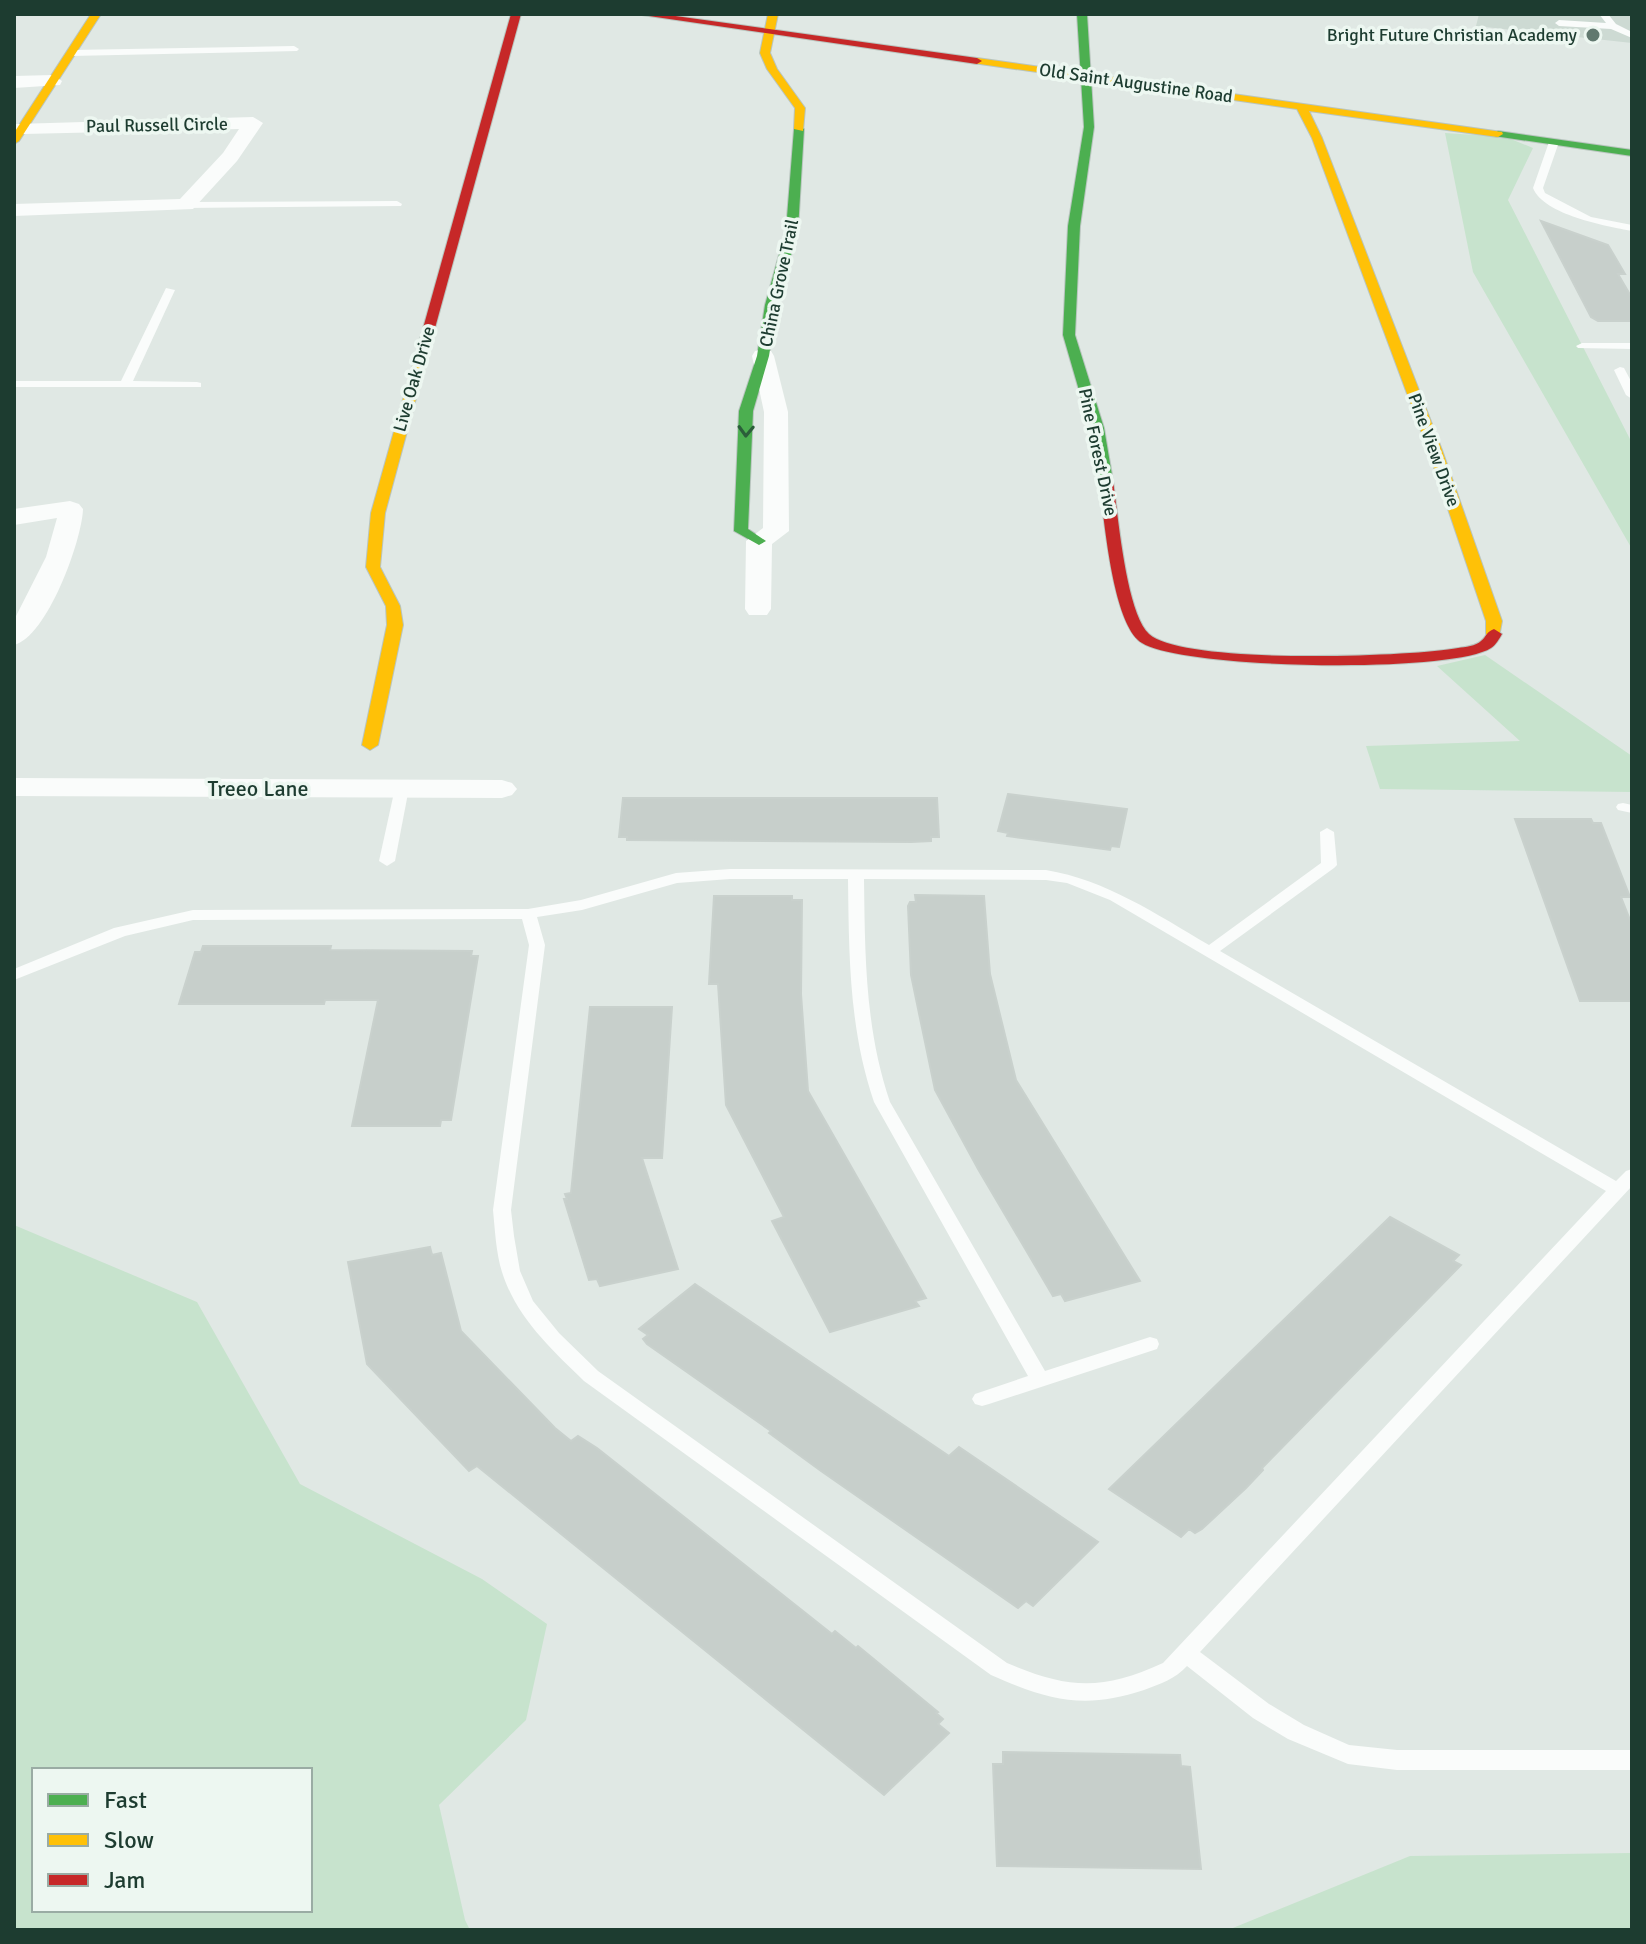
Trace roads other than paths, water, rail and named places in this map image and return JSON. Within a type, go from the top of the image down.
[{"type":"street","points":[[19,134],[96,14]]},
{"type":"street","name":"Live Oak Drive","points":[[370,745],[395,625],[393,606],[373,567],[378,513],[516,14]]},
{"type":"street","name":"Old Saint Augustine Road","points":[[640,14],[773,23],[1086,76],[1632,153]]},
{"type":"street","name":"Pine Forest Drive","points":[[1082,14],[1089,127],[1074,226],[1069,335],[1097,428],[1128,611],[1135,628],[1161,648],[1188,655],[1328,658]]},
{"type":"street","name":"China Grove Trail","points":[[759,541],[741,531],[746,411],[763,356],[771,305],[792,230],[800,108],[766,62],[764,47],[773,23]]},
{"type":"street","points":[[14,82],[53,81]]},
{"type":"street","name":"Pine View Drive","points":[[1301,106],[1317,138],[1435,450],[1494,621],[1495,633],[1486,646],[1464,654],[1425,659],[1328,658]]},
{"type":"street","name":"Paul Russell Circle","points":[[19,134],[253,123],[230,157],[186,205]]},
{"type":"street","points":[[14,210],[186,205]]},
{"type":"street","name":"China Grove Trail","points":[[759,541],[776,531],[776,412],[763,356]]},
{"type":"street","points":[[14,517],[70,509],[72,521],[57,562],[14,637]]},
{"type":"street","name":"China Grove Trail","points":[[758,609],[759,541]]},
{"type":"street","name":"Treeo Lane","points":[[14,787],[502,789]]},
{"type":"lane","points":[[1603,14],[1613,26]]},
{"type":"lane","points":[[1559,23],[1613,26],[1632,35]]},
{"type":"lane","points":[[71,53],[294,49]]},
{"type":"lane","points":[[1554,142],[1538,188],[1541,195],[1588,220],[1632,228]]},
{"type":"lane","points":[[186,205],[397,204]]},
{"type":"lane","points":[[125,385],[170,290]]},
{"type":"lane","points":[[1582,346],[1632,346]]},
{"type":"lane","points":[[1620,370],[1632,395]]},
{"type":"lane","points":[[14,384],[197,385]]},
{"type":"lane","points":[[387,861],[402,788]]},
{"type":"lane","points":[[1209,952],[1329,865],[1327,832]]},
{"type":"lane","points":[[14,975],[120,932],[193,915],[528,914],[582,905],[676,878],[730,874],[1046,875],[1070,879],[1115,897],[1625,1182],[1171,1669],[1139,1684],[1091,1691],[1060,1691],[999,1669],[591,1376],[552,1338],[525,1304],[511,1271],[502,1210],[537,945],[528,914]]},
{"type":"lane","points":[[856,874],[861,1024],[871,1074],[882,1102],[1040,1380]]},
{"type":"lane","points":[[982,1399],[1150,1344]]},
{"type":"lane","points":[[1185,1652],[1261,1711],[1296,1732],[1348,1754],[1397,1760],[1632,1760]]},
{"type":"place","name":"Bright Future Christian Academy","points":[[1593,35]]}]
